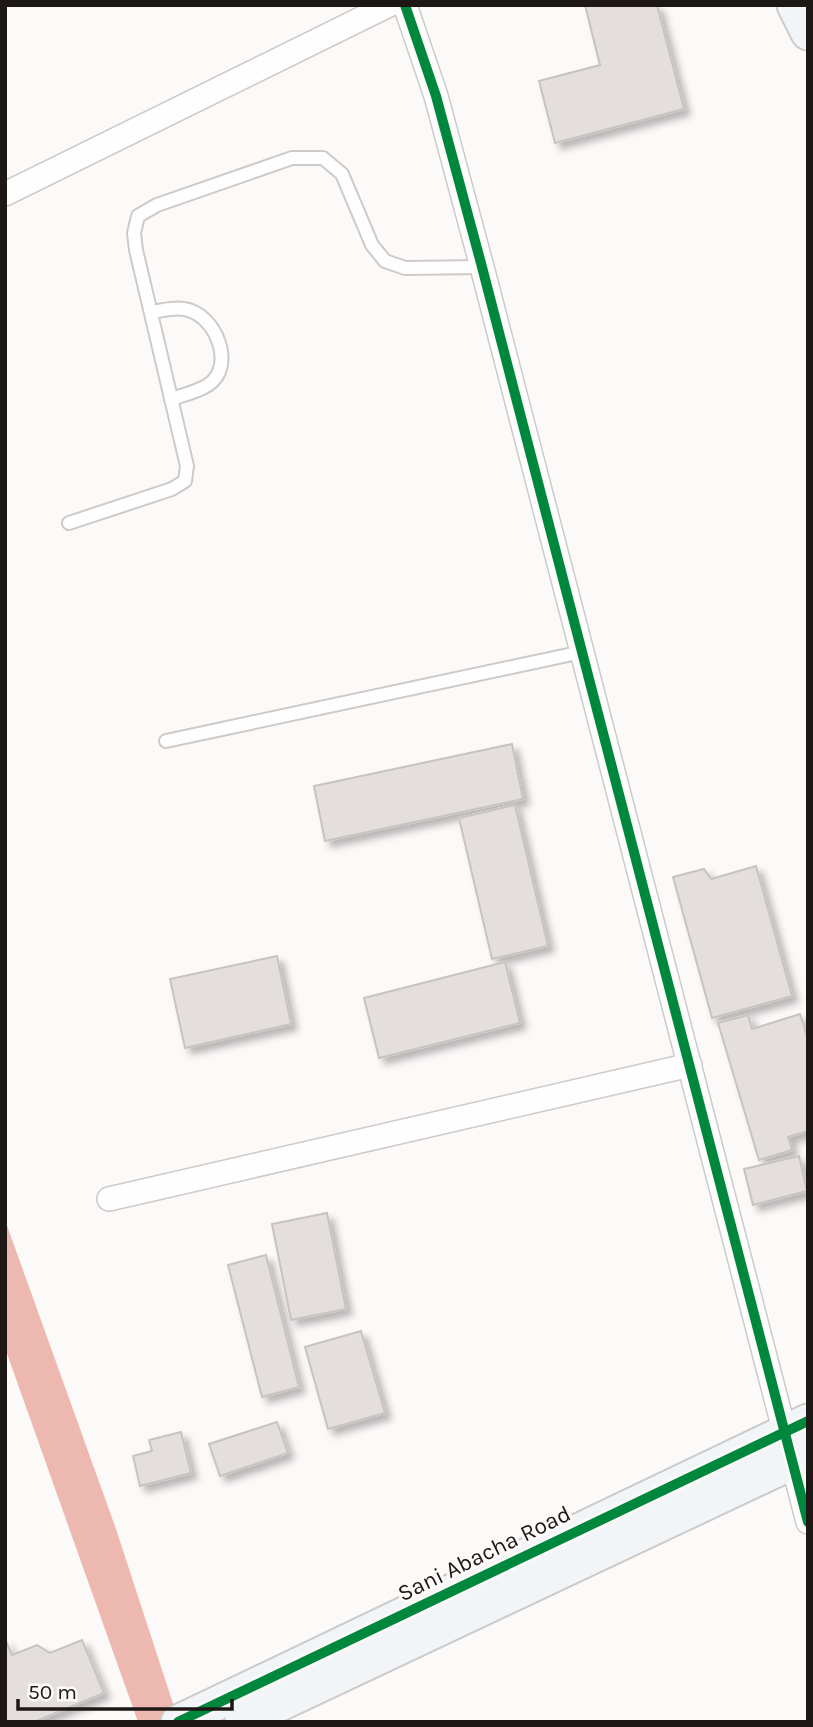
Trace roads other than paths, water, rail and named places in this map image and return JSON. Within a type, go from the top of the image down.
[{"type":"street","points":[[5,194],[389,5]]},
{"type":"street","points":[[405,5],[436,96],[690,1065],[799,1442],[808,1522]]},
{"type":"street","points":[[794,5],[808,33]]},
{"type":"street","points":[[109,1199],[690,1065]]},
{"type":"street","name":"Sani Abacha Road","points":[[178,1722],[230,1712],[799,1442]]},
{"type":"lane","points":[[69,523],[172,489],[186,481],[187,466],[134,233],[138,216],[157,205],[292,158],[323,158],[342,174],[372,245],[385,261],[405,268],[482,267]]},
{"type":"lane","points":[[151,312],[185,309],[198,315],[212,328],[221,347],[222,367],[209,385],[171,399]]},
{"type":"lane","points":[[166,741],[582,652]]}]
